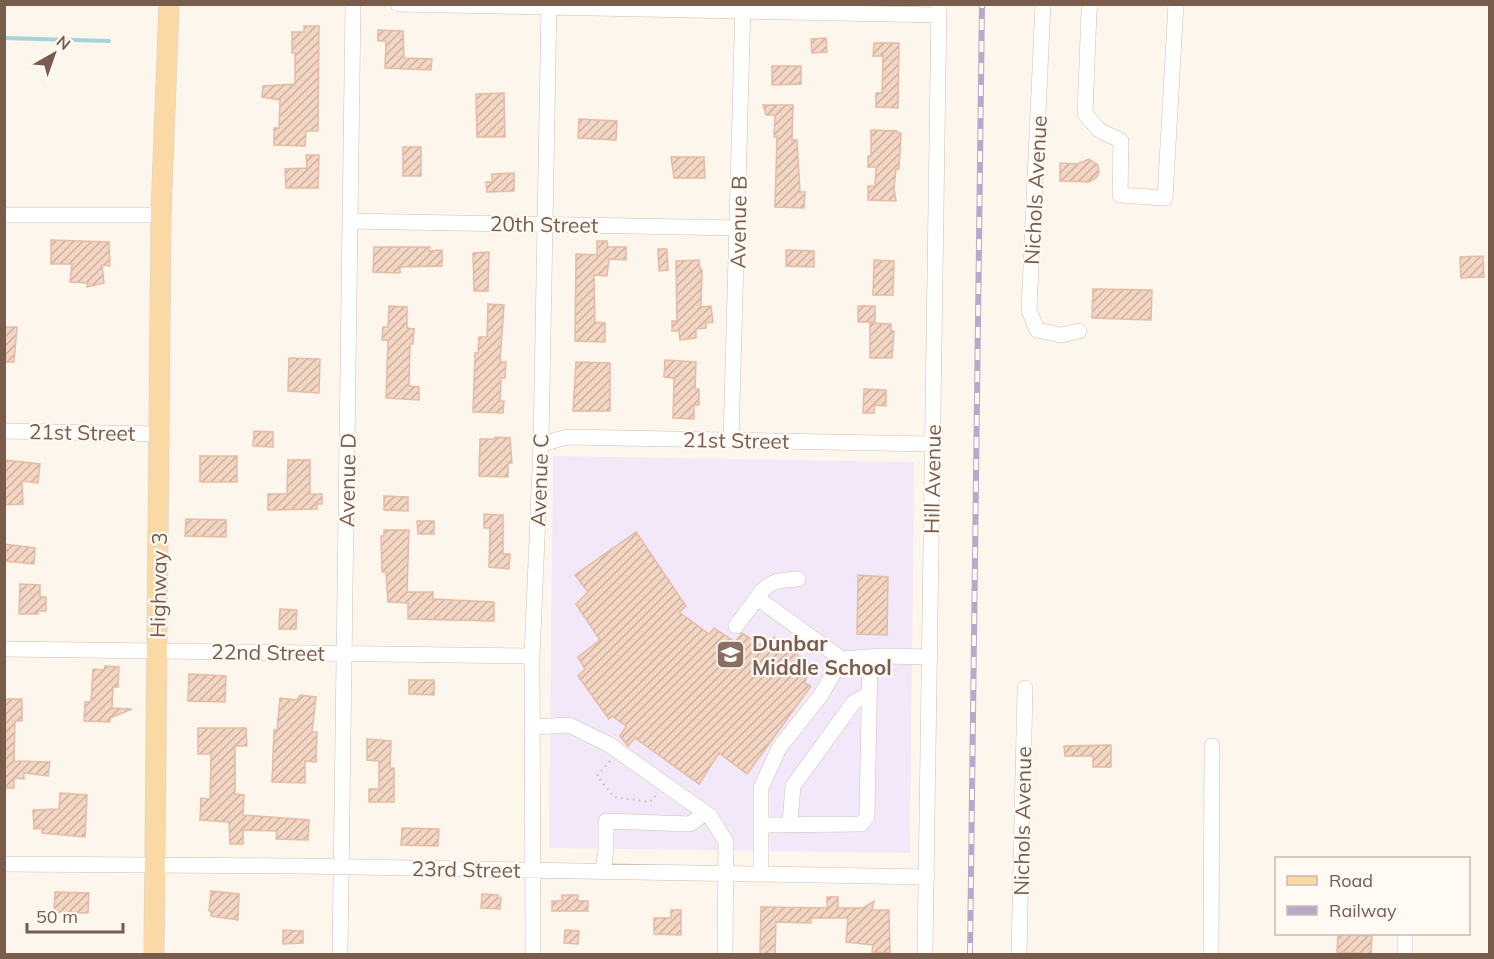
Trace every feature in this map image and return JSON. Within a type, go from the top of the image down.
[{"type":"main road","name":"Highway 3","points":[[154,954],[161,215],[169,4]]},
{"type":"street","name":"Avenue D","points":[[340,954],[354,4]]},
{"type":"street","points":[[398,4],[939,10]]},
{"type":"street","name":"Nichols Avenue","points":[[1043,4],[1029,310],[1037,330],[1061,335],[1079,331]]},
{"type":"street","points":[[1091,4],[1086,114],[1099,130],[1121,141],[1120,195],[1165,198],[1176,4]]},
{"type":"street","name":"Avenue C","points":[[533,954],[532,656],[541,444],[549,6]]},
{"type":"street","name":"Avenue B","points":[[731,440],[743,8]]},
{"type":"street","name":"Hill Avenue","points":[[926,954],[939,10]]},
{"type":"street","points":[[4,215],[161,215]]},
{"type":"street","name":"20th Street","points":[[350,221],[738,228]]},
{"type":"street","name":"21st Street","points":[[4,431],[160,434]]},
{"type":"street","name":"21st Street","points":[[541,444],[568,437],[932,444]]},
{"type":"street","points":[[736,626],[764,586],[777,580],[798,579]]},
{"type":"street","points":[[757,598],[842,659],[930,657]]},
{"type":"street","name":"22nd Street","points":[[4,649],[532,656]]},
{"type":"street","points":[[761,825],[861,824],[867,817],[870,657]]},
{"type":"street","points":[[760,874],[761,788],[779,748],[821,695],[842,659]]},
{"type":"street","name":"Nichols Avenue","points":[[1019,954],[1025,687]]},
{"type":"street","points":[[790,823],[793,786],[854,702],[869,694]]},
{"type":"street","points":[[533,727],[569,725],[618,752],[705,813],[726,842],[725,954]]},
{"type":"street","points":[[1211,954],[1212,746]]},
{"type":"street","points":[[603,872],[606,821],[690,824],[705,813]]},
{"type":"street","name":"23rd Street","points":[[4,864],[927,877]]},
{"type":"street","points":[[1405,935],[1405,954]]},
{"type":"path","points":[[618,752],[597,776],[614,797],[650,802],[664,783]]},
{"type":"shaded area","name":"Dunbar Middle School","points":[[553,456],[914,462],[910,853],[549,848]]},
{"type":"building","points":[[304,26],[319,26],[318,131],[306,131],[305,146],[274,145],[274,128],[279,128],[280,100],[262,97],[263,86],[295,84],[292,32],[304,32]]},
{"type":"building","points":[[378,30],[403,31],[404,58],[432,59],[431,70],[385,68],[386,41],[378,41]]},
{"type":"building","points":[[826,38],[827,52],[812,53],[811,39]]},
{"type":"building","points":[[874,43],[899,43],[898,108],[876,107],[876,93],[882,93],[883,56],[873,56]]},
{"type":"building","points":[[772,66],[801,66],[801,84],[772,85]]},
{"type":"building","points":[[504,93],[505,137],[477,137],[476,94]]},
{"type":"building","points":[[763,105],[793,105],[792,140],[797,140],[800,192],[805,192],[804,208],[775,207],[777,137],[774,137],[775,115],[766,115]]},
{"type":"building","points":[[579,119],[617,121],[616,140],[578,138]]},
{"type":"building","points":[[871,130],[901,133],[899,169],[896,169],[894,189],[896,201],[868,200],[868,186],[875,186],[876,167],[868,167],[868,156],[871,156]]},
{"type":"building","points":[[403,147],[421,147],[421,176],[403,176]]},
{"type":"building","points":[[306,155],[319,155],[318,188],[286,188],[285,169],[307,168]]},
{"type":"building","points":[[671,157],[704,157],[705,178],[674,178]]},
{"type":"building","points":[[1089,159],[1098,165],[1099,172],[1096,178],[1089,182],[1060,181],[1060,163],[1077,164]]},
{"type":"building","points":[[514,173],[514,191],[487,192],[486,182],[492,182],[492,174]]},
{"type":"building","points":[[51,240],[109,242],[110,266],[102,265],[104,283],[87,287],[88,283],[70,282],[72,264],[51,264]]},
{"type":"building","points":[[597,241],[607,241],[608,247],[626,247],[626,260],[609,259],[607,276],[594,275],[595,322],[605,323],[605,342],[575,341],[576,254],[597,255]]},
{"type":"building","points":[[374,247],[430,247],[429,251],[442,250],[442,266],[400,267],[400,273],[373,272]]},
{"type":"building","points":[[658,249],[667,249],[668,270],[659,271]]},
{"type":"building","points":[[786,250],[814,251],[814,267],[786,266]]},
{"type":"building","points":[[489,252],[488,291],[474,291],[473,253]]},
{"type":"building","points":[[1483,256],[1484,277],[1461,278],[1460,257]]},
{"type":"building","points":[[699,260],[702,270],[701,307],[711,306],[713,322],[706,323],[706,328],[696,329],[696,338],[680,340],[679,331],[672,331],[672,321],[677,321],[676,261]]},
{"type":"building","points":[[874,260],[894,261],[893,295],[873,295]]},
{"type":"building","points":[[1093,289],[1152,290],[1151,320],[1092,318]]},
{"type":"building","points":[[488,304],[504,305],[500,362],[506,362],[505,378],[501,378],[500,401],[504,401],[503,413],[473,412],[475,353],[478,353],[479,337],[487,337]]},
{"type":"building","points":[[389,306],[407,307],[407,328],[414,329],[413,344],[410,344],[409,386],[419,387],[419,400],[386,398],[388,340],[382,340],[383,327],[388,327]]},
{"type":"building","points":[[858,306],[875,306],[875,322],[858,322]]},
{"type":"building","points":[[870,323],[891,324],[891,331],[894,331],[892,358],[870,358]]},
{"type":"building","points":[[4,327],[17,327],[14,362],[4,362]]},
{"type":"building","points":[[289,358],[320,359],[319,393],[288,391]]},
{"type":"building","points":[[665,360],[696,362],[695,389],[699,389],[699,405],[694,405],[694,419],[673,418],[674,378],[664,377]]},
{"type":"building","points":[[576,362],[610,363],[610,411],[573,411]]},
{"type":"building","points":[[864,389],[886,390],[886,406],[875,405],[874,413],[863,413]]},
{"type":"building","points":[[254,431],[273,432],[273,447],[253,446]]},
{"type":"building","points":[[495,437],[510,438],[512,463],[508,463],[508,477],[479,476],[480,439],[495,439]]},
{"type":"building","points":[[200,456],[237,456],[237,482],[200,482]]},
{"type":"building","points":[[4,460],[40,464],[38,483],[22,481],[23,504],[4,505]]},
{"type":"building","points":[[288,460],[310,460],[310,494],[322,494],[322,504],[317,504],[317,509],[268,510],[268,494],[287,494]]},
{"type":"building","points":[[384,496],[408,497],[408,511],[384,510]]},
{"type":"building","points":[[484,514],[503,515],[503,554],[510,554],[509,569],[489,567],[490,528],[484,528]]},
{"type":"building","points":[[186,519],[226,520],[226,537],[185,536]]},
{"type":"building","points":[[417,521],[434,521],[434,534],[418,534]]},
{"type":"building","points":[[384,530],[409,530],[407,592],[433,592],[433,599],[494,602],[494,621],[408,619],[408,603],[388,602],[386,572],[382,572],[381,536],[384,536]]},
{"type":"building","points":[[636,532],[686,606],[679,612],[709,634],[714,628],[735,642],[742,633],[765,648],[774,637],[813,667],[805,683],[811,686],[747,774],[719,753],[699,784],[635,738],[628,746],[620,736],[626,726],[612,716],[609,719],[578,676],[585,669],[578,657],[600,640],[576,604],[588,592],[575,575]]},
{"type":"building","points":[[4,544],[35,548],[34,564],[4,561]]},
{"type":"building","points":[[858,575],[888,577],[887,635],[857,634]]},
{"type":"building","points":[[20,584],[40,585],[40,597],[46,597],[46,611],[38,611],[38,614],[19,614]]},
{"type":"building","points":[[280,609],[297,610],[296,629],[279,629]]},
{"type":"building","points":[[105,666],[119,667],[118,687],[113,687],[112,708],[132,709],[110,718],[110,722],[84,721],[85,702],[91,702],[93,669],[104,670]]},
{"type":"building","points":[[189,674],[226,676],[225,702],[188,701]]},
{"type":"building","points":[[409,680],[434,680],[434,695],[409,694]]},
{"type":"building","points":[[300,695],[316,697],[312,732],[317,732],[316,762],[305,761],[305,783],[272,782],[274,730],[277,730],[280,698],[297,700]]},
{"type":"building","points":[[4,699],[22,699],[22,721],[15,721],[14,761],[50,762],[48,776],[24,773],[24,779],[14,778],[14,788],[4,788]]},
{"type":"building","points":[[198,728],[246,728],[247,746],[235,746],[235,794],[244,795],[243,815],[309,820],[308,840],[276,839],[277,831],[243,830],[243,844],[230,844],[229,822],[200,820],[201,798],[210,799],[211,754],[198,754]]},
{"type":"building","points":[[367,739],[391,741],[390,768],[394,768],[394,802],[369,802],[369,789],[379,789],[379,761],[367,760]]},
{"type":"building","points":[[1111,745],[1111,767],[1093,767],[1093,756],[1065,756],[1064,746]]},
{"type":"building","points":[[60,793],[87,795],[85,837],[42,833],[42,828],[34,829],[33,810],[59,809]]},
{"type":"building","points":[[402,828],[439,829],[438,846],[401,845]]},
{"type":"building","points":[[211,891],[239,894],[238,920],[211,916],[211,911],[209,911]]},
{"type":"building","points":[[55,892],[89,893],[88,913],[54,912]]},
{"type":"building","points":[[482,894],[498,895],[498,898],[501,898],[500,909],[481,908]]},
{"type":"building","points":[[562,895],[578,895],[578,901],[588,901],[588,911],[552,911],[552,901],[562,901]]},
{"type":"building","points":[[827,897],[838,897],[838,908],[863,908],[874,901],[872,910],[889,910],[890,953],[872,952],[873,945],[846,942],[848,918],[811,918],[811,923],[776,922],[775,954],[760,954],[761,907],[827,908]]},
{"type":"building","points":[[671,910],[681,910],[681,935],[654,934],[654,918],[671,918]]},
{"type":"building","points":[[283,930],[303,931],[303,943],[283,944]]},
{"type":"building","points":[[565,930],[579,931],[578,944],[564,943]]},
{"type":"building","points":[[1338,935],[1372,936],[1371,954],[1337,952]]},
{"type":"waterway","points":[[4,38],[109,41]]},
{"type":"railway","points":[[970,954],[982,4]]},
{"type":"place","name":"Dunbar Middle School","points":[[731,655]]}]
